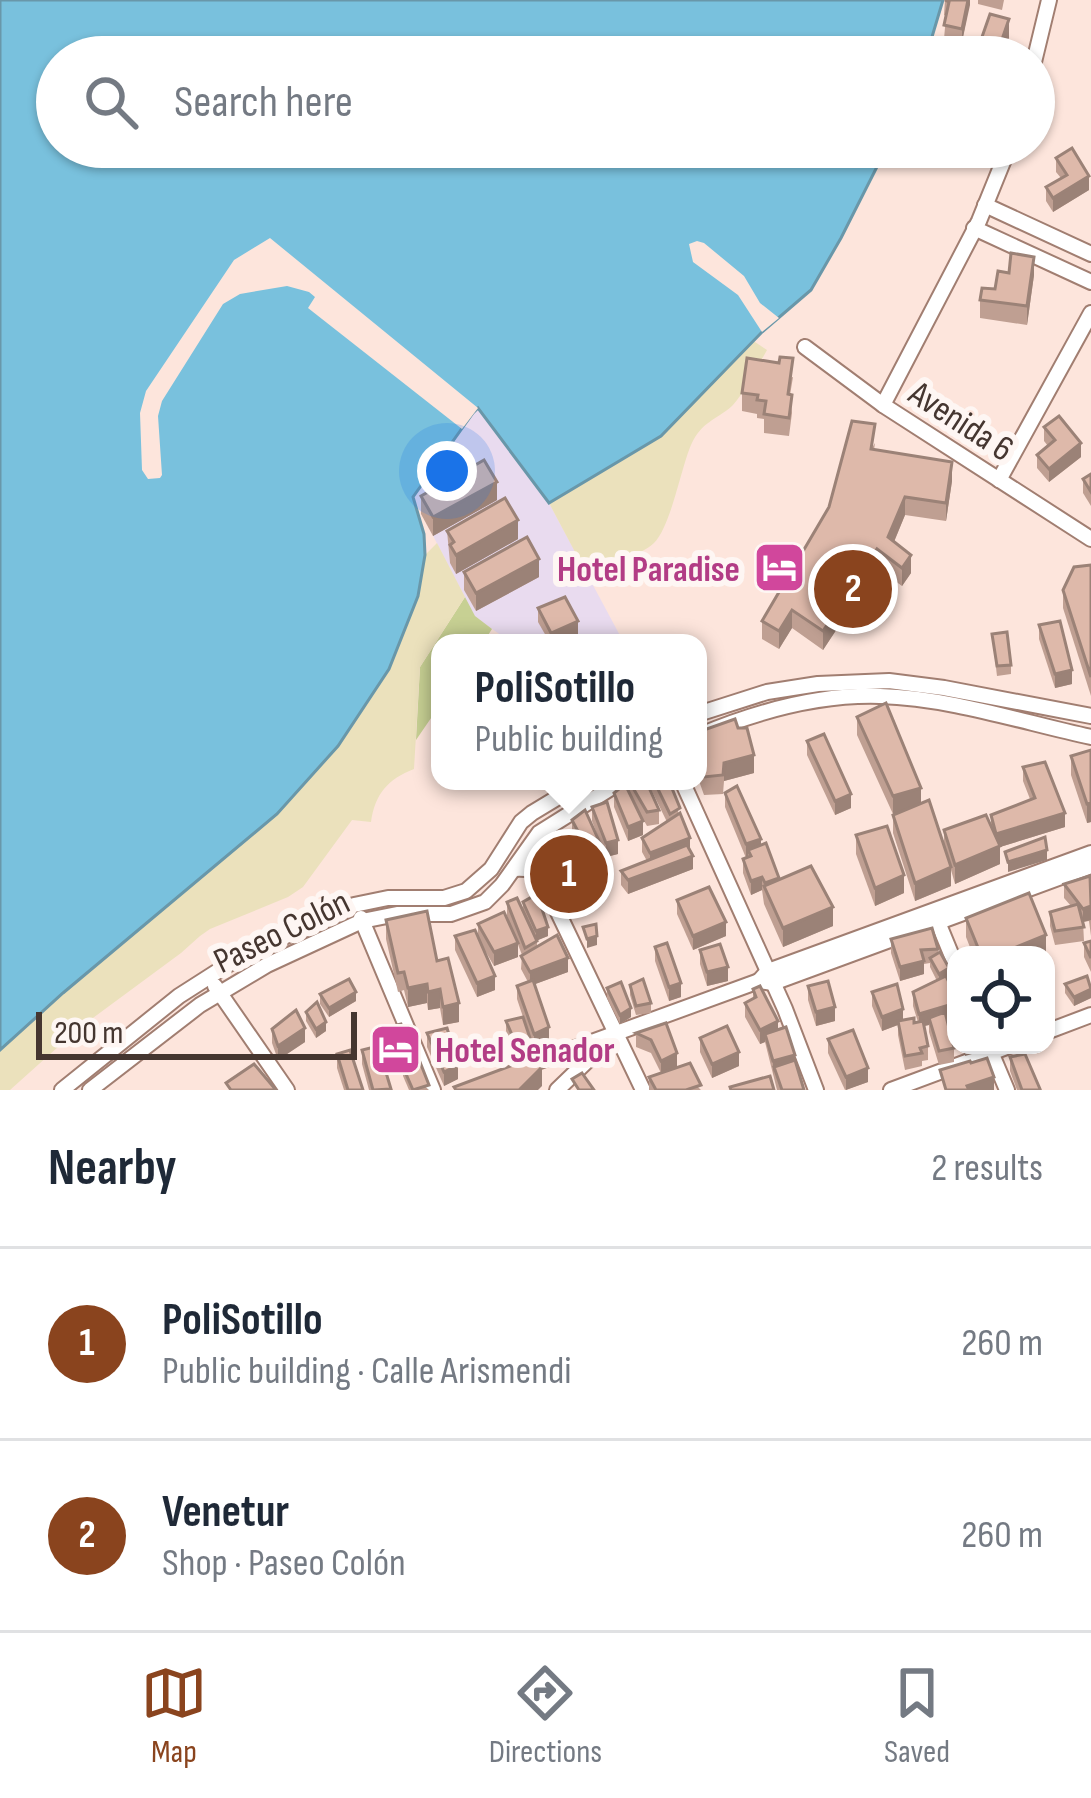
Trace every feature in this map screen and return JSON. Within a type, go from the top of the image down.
[{"type":"street","points":[[1040,36],[1049,0]]},
{"type":"street","points":[[883,405],[1000,168]]},
{"type":"street","points":[[985,205],[1091,254]]},
{"type":"street","points":[[974,228],[1091,282]]},
{"type":"street","points":[[999,479],[1091,313]]},
{"type":"street","name":"Avenida 6","points":[[805,347],[883,405],[1091,539]]},
{"type":"street","points":[[707,711],[767,692],[890,681],[1091,716]]},
{"type":"street","points":[[707,733],[779,708],[832,698],[882,696],[1091,737]]},
{"type":"street","name":"Paseo Colón","points":[[62,1090],[149,1018],[240,957],[354,905],[388,898],[444,898],[466,891],[486,875],[521,822],[570,790]]},
{"type":"street","name":"Paseo Colón","points":[[90,1090],[219,992],[267,965],[362,921],[384,915],[439,915],[485,902],[534,839],[608,790]]},
{"type":"street","points":[[686,790],[816,1090]]},
{"type":"street","points":[[521,822],[534,839]]},
{"type":"street","points":[[504,1074],[1089,859]]},
{"type":"street","points":[[514,869],[529,868],[539,875],[643,1090]]},
{"type":"street","points":[[354,905],[433,1090]]},
{"type":"street","points":[[936,916],[948,946]]},
{"type":"street","points":[[208,977],[287,1090]]},
{"type":"street","points":[[1055,1029],[1091,1016]]},
{"type":"street","points":[[557,1090],[616,1034]]},
{"type":"street","points":[[891,1090],[978,1054]]},
{"type":"street","points":[[992,1054],[1007,1090]]},
{"type":"shaded area","points":[[478,408],[549,503],[619,634],[499,634],[475,617],[413,497]]},
{"type":"green space","points":[[465,597],[475,616],[492,629],[489,634],[441,634]]},
{"type":"green space","points":[[431,650],[431,718],[416,740],[420,667]]},
{"type":"sand","points":[[752,340],[767,350],[736,402],[695,437],[660,535],[630,556],[583,567],[549,503],[660,436]]},
{"type":"sand","points":[[437,543],[465,597],[441,634],[431,634],[431,650],[420,667],[414,769],[384,789],[371,822],[352,820],[303,887],[210,929],[78,1029],[10,1090],[0,1090],[0,1050],[277,814],[338,746],[389,669],[418,596],[425,555]]},
{"type":"water","points":[[0,0],[943,0],[932,36],[36,36],[36,168],[876,168],[811,290],[762,332],[661,436],[549,503],[478,408],[473,413],[413,497],[424,534],[418,596],[389,669],[338,746],[277,814],[0,1050]]},
{"type":"pier","points":[[270,238],[478,408],[462,429],[308,308],[315,297],[309,292],[287,286],[240,294],[223,304],[162,401],[158,416],[162,475],[148,479],[142,470],[140,413],[146,391],[234,260]]},
{"type":"pier","points":[[697,241],[744,276],[760,303],[779,318],[762,332],[738,295],[693,262],[689,244]]},
{"type":"building","points":[[945,0],[968,0],[962,29],[944,25],[949,2]]},
{"type":"building","points":[[990,14],[1009,19],[1003,36],[982,36]]},
{"type":"building","points":[[1072,148],[1089,176],[1053,198],[1046,187],[1067,175],[1056,158]]},
{"type":"building","points":[[1011,253],[1034,257],[1027,306],[980,300],[982,288],[995,289],[998,271],[1009,273]]},
{"type":"building","points":[[780,357],[793,358],[789,418],[764,414],[766,401],[742,393],[747,358],[779,363]]},
{"type":"building","points":[[1059,416],[1081,443],[1049,469],[1037,455],[1055,440],[1044,427]]},
{"type":"building","points":[[852,421],[875,424],[871,449],[952,462],[946,503],[905,497],[888,537],[911,555],[902,568],[877,549],[823,631],[792,610],[779,631],[762,621],[829,507]]},
{"type":"building","points":[[484,460],[497,482],[433,517],[421,496]]},
{"type":"building","points":[[505,498],[518,520],[456,555],[447,531]]},
{"type":"building","points":[[527,537],[539,559],[476,593],[464,572]]},
{"type":"building","points":[[1091,565],[1091,677],[1063,590],[1074,567]]},
{"type":"building","points":[[565,597],[578,621],[551,633],[538,608]]},
{"type":"building","points":[[1060,621],[1072,670],[1055,674],[1039,625]]},
{"type":"building","points":[[1007,632],[1011,665],[997,666],[992,634]]},
{"type":"building","points":[[886,703],[921,788],[893,796],[857,717]]},
{"type":"building","points":[[735,719],[738,728],[747,728],[754,755],[724,763],[723,775],[707,777],[707,729]]},
{"type":"building","points":[[824,734],[851,794],[835,801],[807,741]]},
{"type":"building","points":[[1091,750],[1091,803],[1087,804],[1071,756]]},
{"type":"building","points":[[1045,762],[1065,813],[996,834],[991,815],[1035,798],[1023,767]]},
{"type":"building","points":[[737,786],[761,839],[746,844],[725,793]]},
{"type":"building","points":[[628,790],[643,821],[628,827],[614,793]]},
{"type":"building","points":[[634,790],[650,790],[659,810],[647,812]]},
{"type":"building","points":[[658,790],[673,790],[680,808],[670,814]]},
{"type":"building","points":[[929,800],[951,867],[915,883],[893,815]]},
{"type":"building","points":[[607,802],[618,840],[606,843],[592,807]]},
{"type":"building","points":[[585,810],[604,852],[592,858],[572,820]]},
{"type":"building","points":[[680,813],[690,838],[650,853],[642,838]]},
{"type":"building","points":[[986,815],[1000,846],[955,865],[944,830]]},
{"type":"building","points":[[887,826],[904,875],[875,888],[856,835]]},
{"type":"building","points":[[1045,837],[1047,850],[1008,862],[1005,852]]},
{"type":"building","points":[[573,839],[586,878],[568,884],[554,847]]},
{"type":"building","points":[[766,843],[779,878],[751,881],[743,859],[751,856],[748,850]]},
{"type":"building","points":[[687,845],[693,856],[628,880],[621,871]]},
{"type":"building","points":[[811,866],[833,907],[783,928],[764,886]]},
{"type":"building","points":[[1090,876],[1091,906],[1083,909],[1064,884]]},
{"type":"building","points":[[709,887],[726,922],[693,936],[677,900]]},
{"type":"building","points":[[1029,893],[1046,935],[1019,946],[977,946],[966,918]]},
{"type":"building","points":[[537,894],[548,927],[536,931],[523,902]]},
{"type":"building","points":[[517,898],[537,941],[525,948],[507,902]]},
{"type":"building","points":[[1078,904],[1084,927],[1055,931],[1050,912]]},
{"type":"building","points":[[427,911],[437,961],[448,958],[459,1003],[443,1007],[440,989],[428,992],[427,984],[408,988],[404,972],[398,973],[386,920]]},
{"type":"building","points":[[504,912],[518,943],[494,952],[478,924]]},
{"type":"building","points":[[596,924],[597,936],[587,939],[583,927]]},
{"type":"building","points":[[932,928],[938,949],[921,950],[924,961],[900,967],[891,939]]},
{"type":"building","points":[[475,930],[495,976],[477,983],[455,936]]},
{"type":"building","points":[[557,935],[568,958],[530,972],[521,956]]},
{"type":"building","points":[[667,943],[681,983],[669,987],[655,947]]},
{"type":"building","points":[[720,944],[728,967],[707,972],[700,950]]},
{"type":"building","points":[[940,952],[947,969],[939,974],[930,958]]},
{"type":"building","points":[[1087,976],[1091,989],[1074,997],[1065,984]]},
{"type":"building","points":[[947,978],[947,1006],[919,1014],[913,992]]},
{"type":"building","points":[[349,979],[356,992],[329,1008],[320,994]]},
{"type":"building","points":[[643,979],[651,1003],[636,1006],[630,985]]},
{"type":"building","points":[[533,980],[549,1027],[534,1034],[517,986]]},
{"type":"building","points":[[828,981],[835,1007],[816,1012],[808,986]]},
{"type":"building","points":[[621,982],[631,1008],[620,1015],[607,988]]},
{"type":"building","points":[[897,984],[903,1009],[882,1017],[872,992]]},
{"type":"building","points":[[760,986],[778,1021],[760,1030],[745,1003],[756,997],[753,989]]},
{"type":"building","points":[[317,1002],[326,1022],[316,1029],[306,1012]]},
{"type":"building","points":[[296,1010],[305,1028],[278,1046],[272,1029]]},
{"type":"building","points":[[945,1012],[947,1049],[939,1051],[929,1018]]},
{"type":"building","points":[[523,1017],[533,1047],[519,1051],[506,1021]]},
{"type":"building","points":[[914,1018],[914,1023],[923,1021],[928,1046],[920,1048],[922,1053],[905,1056],[898,1021]]},
{"type":"building","points":[[666,1023],[677,1053],[661,1061],[651,1040],[636,1033]]},
{"type":"building","points":[[401,1024],[410,1045],[385,1050],[376,1030]]},
{"type":"building","points":[[727,1026],[739,1052],[712,1064],[700,1038]]},
{"type":"building","points":[[786,1027],[795,1055],[773,1061],[765,1034]]},
{"type":"building","points":[[447,1028],[458,1065],[444,1072],[427,1033]]},
{"type":"building","points":[[853,1030],[868,1068],[846,1077],[828,1039]]},
{"type":"building","points":[[378,1046],[391,1089],[373,1090],[362,1050]]},
{"type":"building","points":[[350,1050],[363,1090],[348,1090],[337,1054]]},
{"type":"building","points":[[1025,1054],[1040,1089],[1022,1090],[1010,1057]]},
{"type":"building","points":[[537,1056],[542,1067],[519,1090],[454,1087]]},
{"type":"building","points":[[987,1058],[994,1077],[967,1086],[969,1090],[946,1090],[940,1070]]},
{"type":"building","points":[[795,1060],[804,1090],[782,1090],[774,1067]]},
{"type":"building","points":[[420,1062],[429,1085],[413,1090],[403,1067]]},
{"type":"building","points":[[690,1063],[701,1085],[656,1090],[649,1077]]},
{"type":"building","points":[[254,1064],[276,1090],[231,1090],[226,1083]]},
{"type":"building","points":[[582,1073],[594,1090],[579,1090],[572,1079]]},
{"type":"building","points":[[770,1076],[774,1090],[730,1087]]},
{"type":"place","name":"Hotel Paradise","points":[[779,568]]},
{"type":"place","name":"Venetur","points":[[853,589]]},
{"type":"place","name":"PoliSotillo","points":[[569,874]]},
{"type":"place","name":"Hotel Senador","points":[[396,1049]]}]
